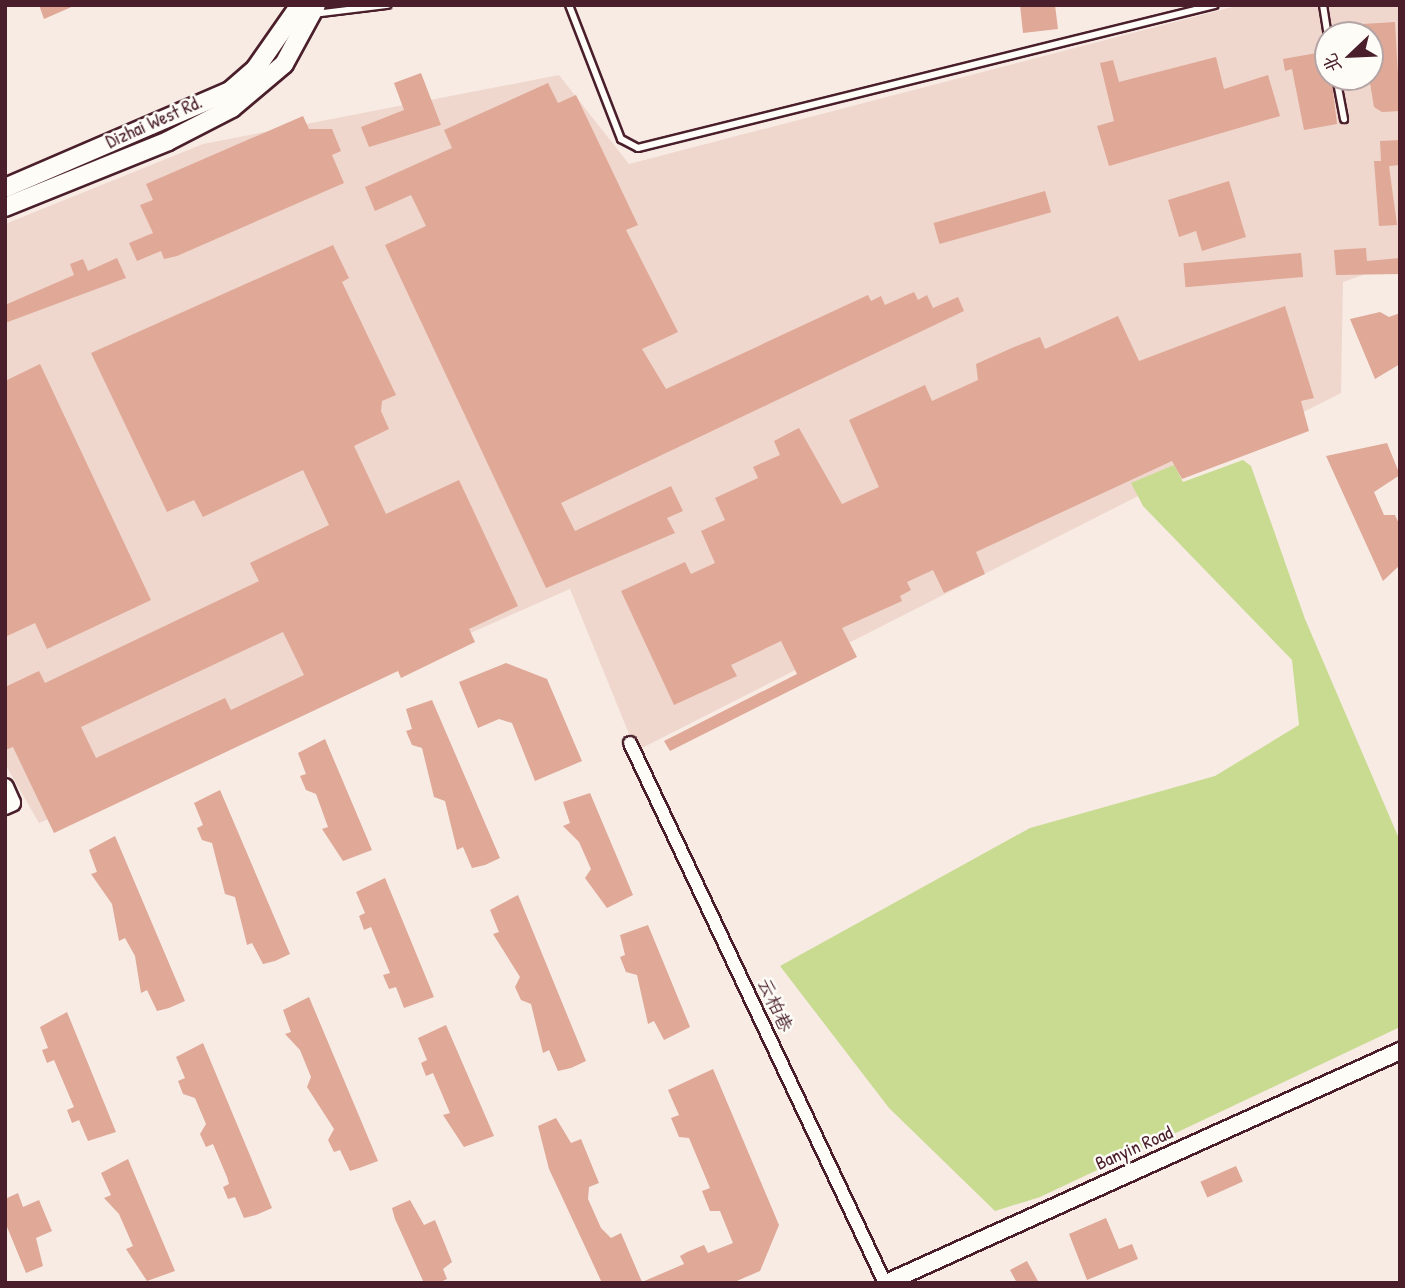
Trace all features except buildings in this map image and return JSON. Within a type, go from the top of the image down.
[{"type":"main road","name":"Dizhai West Rd.","points":[[5,188],[202,107],[257,68],[306,10]]},
{"type":"main road","name":"Dizhai West Rd.","points":[[5,207],[207,124],[284,64],[306,10]]},
{"type":"street","name":"云柏巷","points":[[630,743],[886,1283]]},
{"type":"street","points":[[5,788],[12,803],[5,806]]},
{"type":"street","name":"Banyin Road","points":[[886,1283],[1400,1051]]},
{"type":"lane","points":[[306,10],[387,5]]},
{"type":"lane","points":[[569,5],[621,139],[638,148],[1215,5]]},
{"type":"lane","points":[[1339,91],[1344,119]]},
{"type":"shaded area","points":[[1240,5],[1400,5],[1400,262],[1343,282],[1341,393],[636,751],[570,589],[39,823],[5,764],[5,224],[203,144],[559,75],[629,164]]},
{"type":"green space","points":[[1243,460],[1251,466],[1305,619],[1400,841],[1400,1027],[1040,1197],[995,1211],[889,1108],[780,966],[1030,828],[1215,776],[1299,725],[1292,660],[1143,506],[1131,483],[1174,465],[1183,482]]}]
